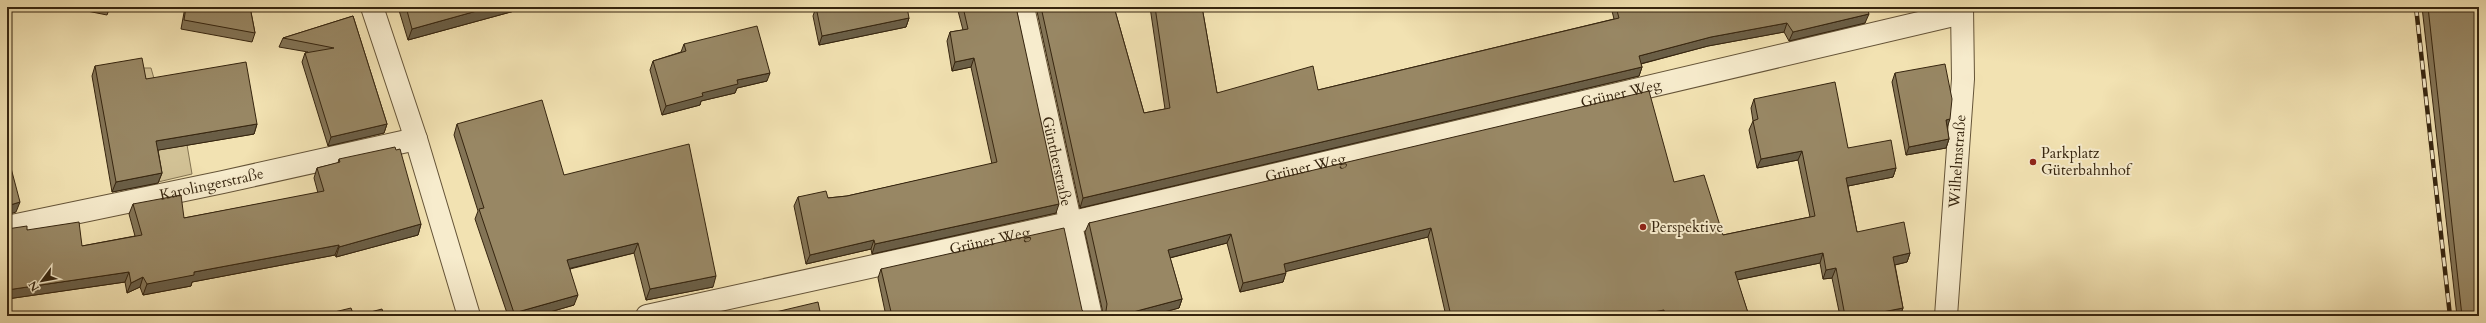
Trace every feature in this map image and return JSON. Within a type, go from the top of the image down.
[{"type":"street","points":[[372,7],[416,139],[469,316]]},
{"type":"street","name":"Güntherstraße","points":[[1023,7],[1069,223],[1091,316]]},
{"type":"street","name":"Grüner Weg","points":[[647,316],[1069,223],[1962,10]]},
{"type":"street","name":"Wilhelmstraße","points":[[1946,316],[1963,79],[1962,10]]},
{"type":"street","name":"Karolingerstraße","points":[[7,226],[223,182],[416,139]]},
{"type":"shaded area","points":[[139,68],[151,68],[157,89],[177,86],[192,174],[158,182]]},
{"type":"building","points":[[186,7],[250,7],[255,33],[184,20]]},
{"type":"building","points":[[406,7],[491,7],[412,29]]},
{"type":"building","points":[[816,7],[907,7],[909,18],[822,36]]},
{"type":"building","points":[[963,7],[1016,7],[1059,204],[875,244],[874,240],[810,255],[798,197],[826,191],[828,198],[847,196],[997,162],[974,58],[955,62],[950,32],[968,29]]},
{"type":"building","points":[[1041,7],[1114,7],[1144,113],[1170,108],[1155,7],[1202,7],[1217,93],[1313,66],[1318,90],[1619,18],[1616,7],[1867,7],[1869,14],[1793,32],[1787,23],[1711,37],[1639,56],[1642,67],[1083,198]]},
{"type":"building","points":[[2428,7],[2479,7],[2479,316],[2462,316]]},
{"type":"building","points":[[353,16],[387,124],[331,137],[305,53],[334,48],[283,38]]},
{"type":"building","points":[[757,26],[770,73],[737,80],[738,84],[702,93],[703,96],[666,106],[653,61],[686,51],[684,44]]},
{"type":"building","points":[[142,58],[146,79],[246,62],[257,124],[156,141],[162,173],[116,182],[95,66]]},
{"type":"building","points":[[1945,64],[1952,99],[1950,119],[1946,120],[1949,139],[1909,147],[1895,73]]},
{"type":"building","points":[[1835,82],[1848,148],[1891,140],[1896,168],[1846,178],[1857,232],[1904,222],[1910,253],[1893,257],[1903,308],[1862,316],[1845,316],[1836,268],[1826,270],[1823,253],[1735,272],[1749,316],[1665,316],[1664,310],[1632,316],[1451,316],[1431,228],[1284,264],[1286,273],[1243,283],[1231,234],[1168,250],[1182,299],[1118,316],[1101,316],[1106,311],[1107,304],[1089,223],[1649,91],[1674,182],[1704,175],[1723,235],[1815,216],[1802,151],[1761,159],[1753,121],[1758,119],[1754,99]]},
{"type":"building","points":[[542,100],[564,175],[689,144],[716,276],[650,289],[638,243],[567,260],[578,295],[514,313],[479,209],[484,208],[457,124]]},
{"type":"building","points":[[395,147],[396,150],[400,149],[421,224],[339,247],[339,245],[194,272],[194,275],[147,284],[143,277],[131,283],[129,272],[7,290],[7,229],[27,226],[27,230],[79,222],[82,246],[142,235],[133,204],[181,195],[184,218],[324,191],[317,168],[340,162],[339,159]]},
{"type":"building","points":[[7,153],[20,202],[7,206]]},
{"type":"building","points":[[1064,228],[1082,310],[1088,316],[892,316],[881,269]]},
{"type":"building","points":[[818,302],[821,316],[759,316]]},
{"type":"building","points":[[351,308],[354,316],[327,316],[326,314]]},
{"type":"building","points":[[382,309],[384,316],[355,316]]},
{"type":"building","points":[[410,312],[411,316],[394,316]]},
{"type":"railway","points":[[2416,7],[2450,316]]},
{"type":"place","name":"Parkplatz Güterbahnhof","points":[[2033,162]]},
{"type":"place","name":"Perspektive","points":[[1643,227]]}]
